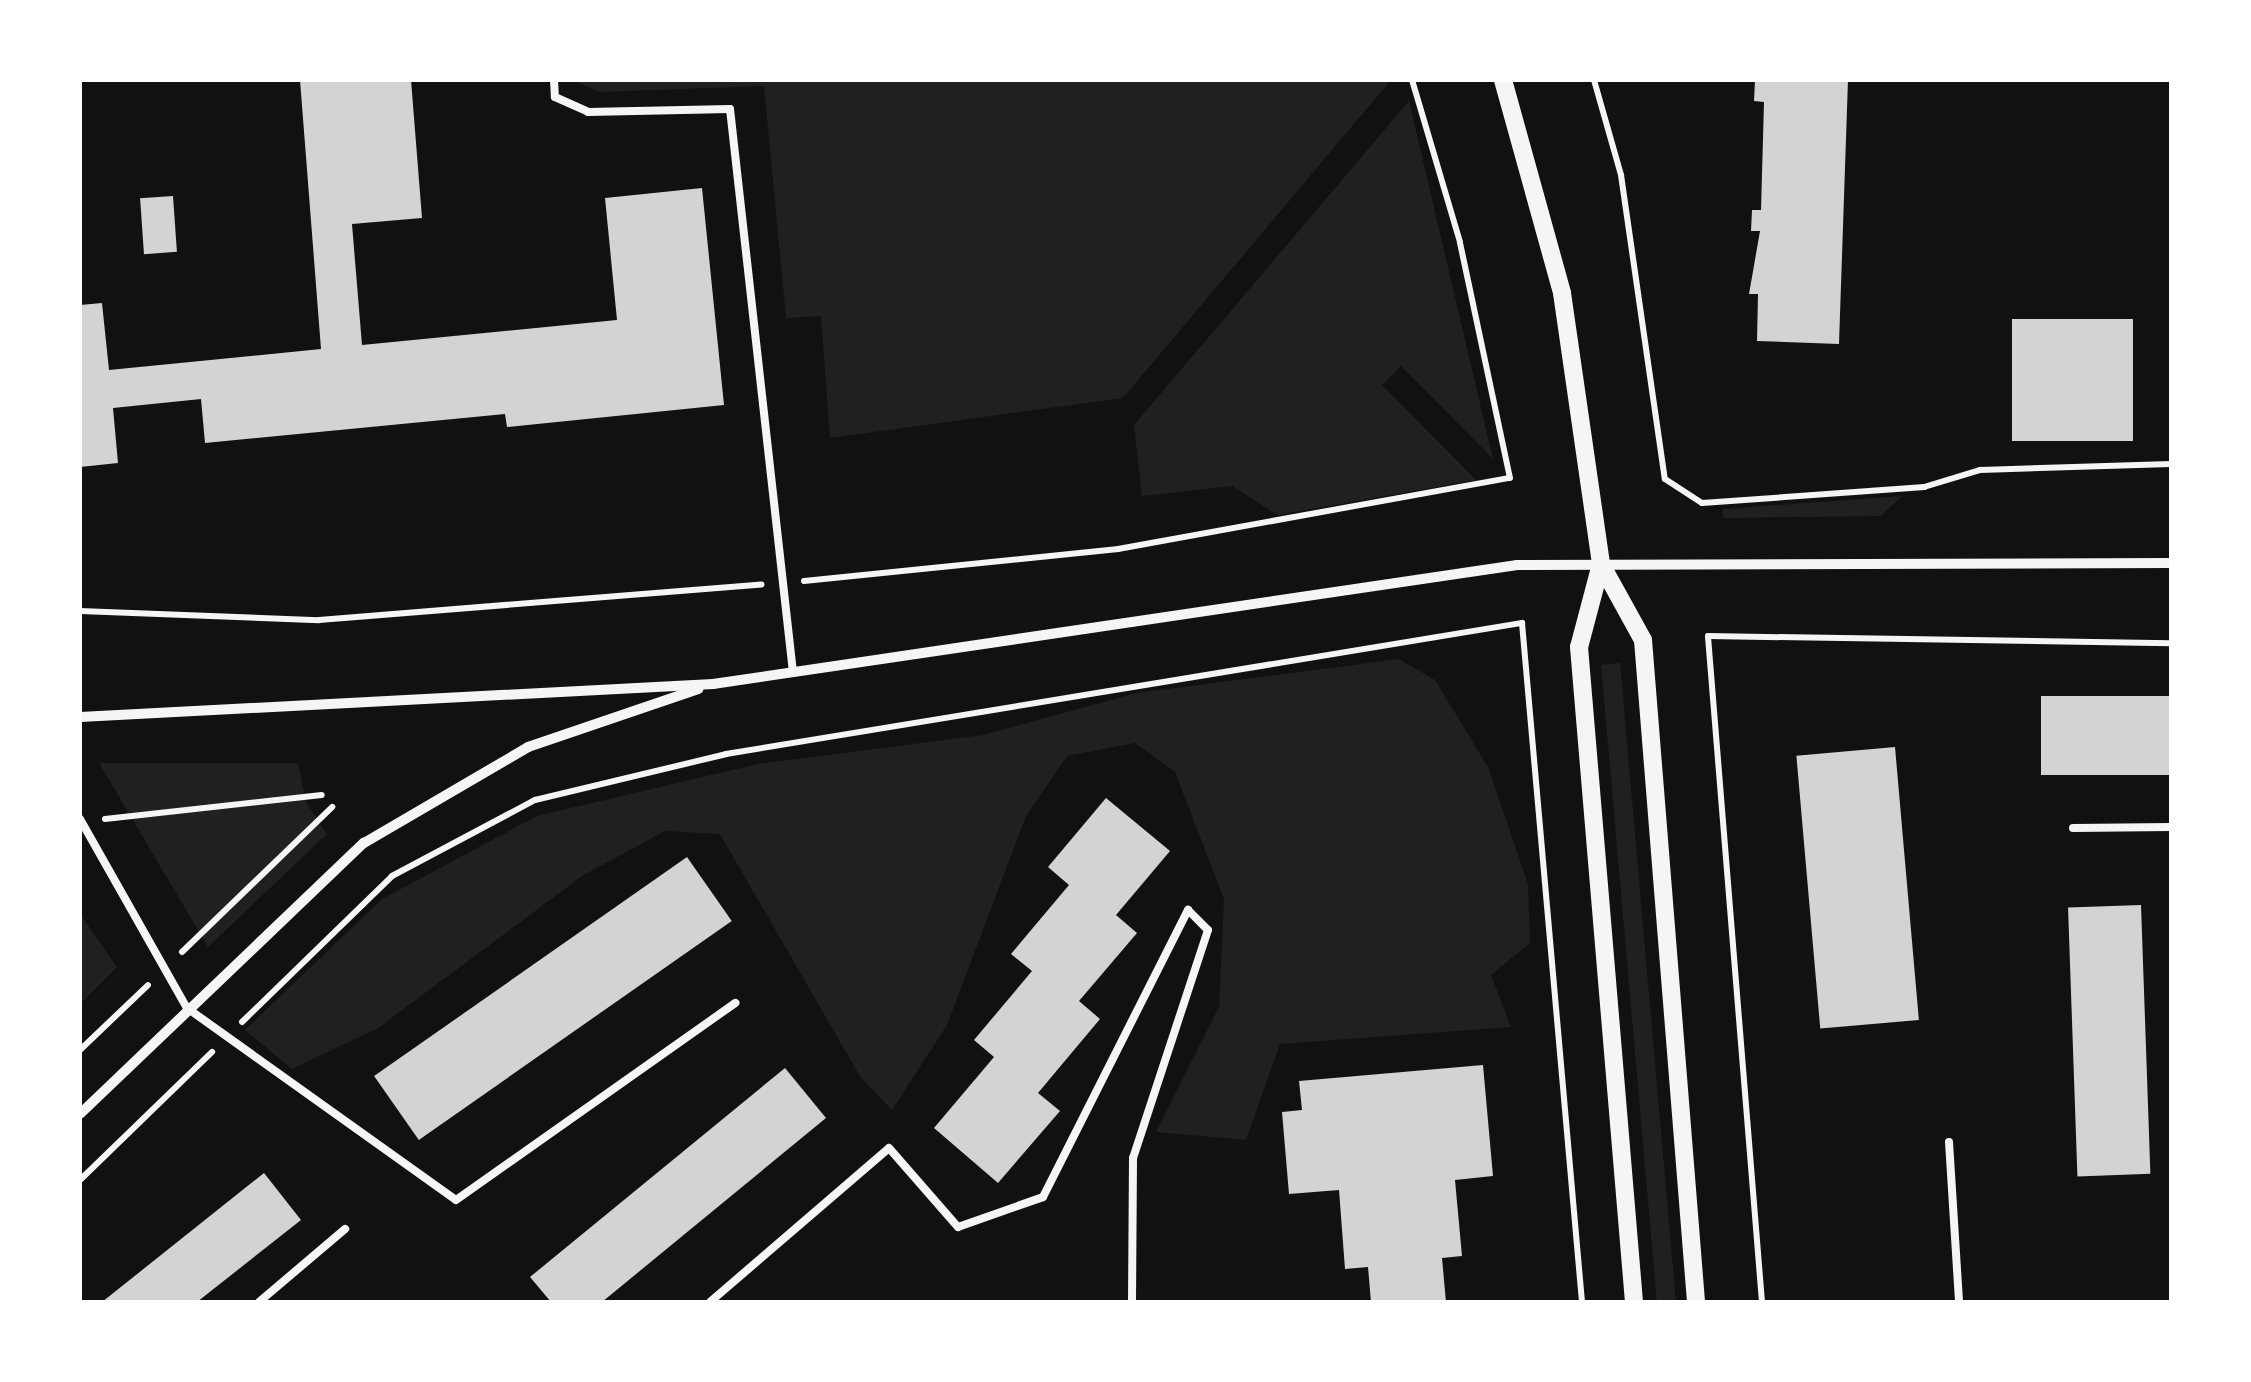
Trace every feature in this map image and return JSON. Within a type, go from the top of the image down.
[{"type":"street","points":[[1502,80],[1562,292],[1601,564],[1644,640],[1696,1302]]},
{"type":"street","points":[[80,717],[713,684],[1200,606],[1517,564],[2171,563]]},
{"type":"street","points":[[1601,564],[1579,648],[1634,1302]]},
{"type":"street","points":[[80,1114],[186,1008],[364,843],[448,786],[528,747],[713,684]]},
{"type":"lane","points":[[554,80],[556,97],[588,112],[730,108],[793,672]]},
{"type":"lane","points":[[81,820],[186,1008],[456,1200],[735,1003]]},
{"type":"lane","points":[[2072,828],[2171,827]]},
{"type":"lane","points":[[710,1302],[888,1148],[958,1227],[1043,1197],[1188,910],[1208,930],[1133,1158],[1132,1302]]},
{"type":"lane","points":[[1949,1142],[1960,1302]]},
{"type":"lane","points":[[259,1302],[345,1229]]},
{"type":"path","points":[[80,611],[319,620],[783,582],[891,579],[1118,549],[1510,478],[1460,242],[1412,80]]},
{"type":"path","points":[[1594,80],[1621,176],[1665,479],[1702,503],[1924,487],[1980,470],[2171,464]]},
{"type":"path","points":[[80,1180],[392,876],[535,800],[726,754],[1522,622],[1582,1302]]},
{"type":"path","points":[[1762,1302],[1708,636],[2171,642]]},
{"type":"path","points":[[81,820],[322,795]]},
{"type":"path","points":[[80,1050],[332,807]]},
{"type":"shaded area","points":[[573,80],[1391,80],[1123,398],[830,438],[821,316],[786,318],[764,86],[600,92]]},
{"type":"shaded area","points":[[1409,101],[1493,459],[1401,366],[1382,385],[1476,480],[1278,515],[1232,486],[1142,496],[1134,425]]},
{"type":"shaded area","points":[[1902,496],[1881,516],[1723,518],[1723,509]]},
{"type":"shaded area","points":[[1399,659],[1435,680],[1488,767],[1528,884],[1530,943],[1491,975],[1511,1027],[1280,1044],[1246,1140],[1156,1132],[1219,1007],[1224,899],[1175,772],[1135,743],[1067,756],[1026,816],[947,1025],[892,1110],[861,1078],[720,834],[665,831],[582,876],[378,1028],[292,1069],[245,1030],[382,899],[537,816],[758,764],[983,735],[1137,693]]},
{"type":"shaded area","points":[[1620,663],[1676,1302],[1657,1302],[1601,665]]},
{"type":"shaded area","points":[[99,763],[298,763],[306,802],[327,834],[208,947]]},
{"type":"shaded area","points":[[80,914],[117,967],[80,1004]]},
{"type":"building","points":[[300,80],[411,80],[422,218],[352,224],[362,345],[617,320],[605,198],[702,188],[724,405],[507,427],[505,414],[205,443],[201,399],[113,408],[118,463],[80,467],[80,305],[102,303],[109,370],[321,349]]},
{"type":"building","points":[[1755,80],[1848,80],[1839,344],[1757,341],[1758,294],[1749,294],[1760,231],[1751,231],[1752,210],[1761,210],[1764,102],[1754,101]]},
{"type":"building","points":[[173,196],[177,252],[144,254],[140,198]]},
{"type":"building","points":[[2012,319],[2133,319],[2133,441],[2012,441]]},
{"type":"building","points":[[2041,696],[2171,696],[2171,775],[2041,775]]},
{"type":"building","points":[[1895,747],[1919,1020],[1820,1029],[1796,756]]},
{"type":"building","points":[[1106,798],[1170,851],[1116,915],[1137,933],[1079,1001],[1100,1019],[1038,1093],[1060,1111],[998,1183],[934,1128],[994,1057],[974,1040],[1032,971],[1011,954],[1069,885],[1048,867]]},
{"type":"building","points":[[687,857],[732,921],[419,1140],[374,1076]]},
{"type":"building","points":[[2141,905],[2150,1174],[2077,1176],[2068,908]]},
{"type":"building","points":[[1483,1065],[1493,1176],[1455,1180],[1462,1256],[1442,1258],[1446,1302],[1371,1302],[1368,1267],[1345,1269],[1339,1190],[1289,1194],[1282,1112],[1302,1110],[1299,1081]]},
{"type":"building","points":[[785,1068],[826,1118],[602,1302],[551,1302],[530,1277]]},
{"type":"building","points":[[264,1173],[301,1220],[197,1302],[102,1302]]}]
